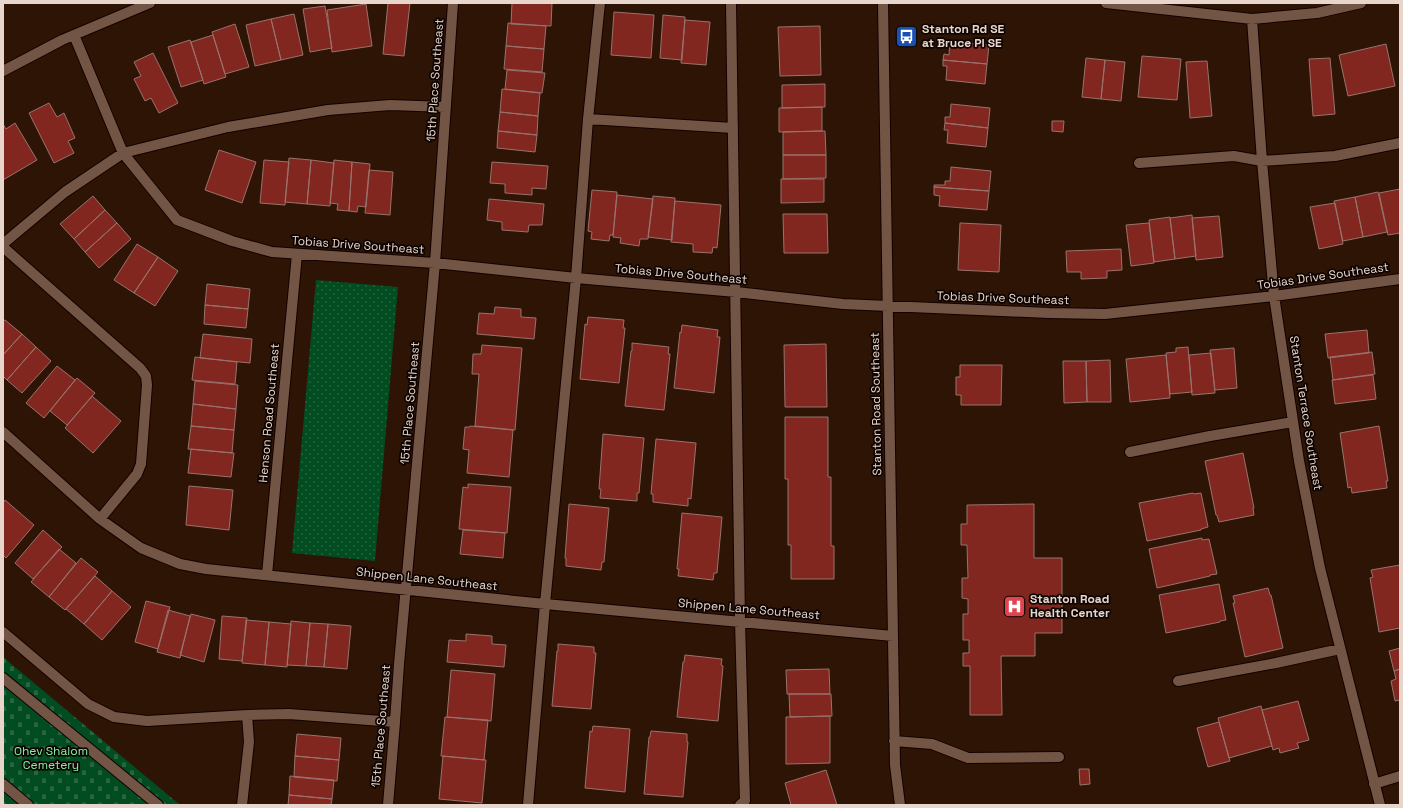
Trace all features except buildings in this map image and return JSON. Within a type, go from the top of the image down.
[{"type":"street","points":[[3,71],[62,40],[108,19],[150,3]]},
{"type":"street","name":"15th Place Southeast","points":[[388,805],[399,664],[435,263],[453,3]]},
{"type":"street","points":[[528,805],[545,604],[576,278],[588,119],[600,3]]},
{"type":"street","points":[[731,3],[740,621],[745,801],[740,805]]},
{"type":"street","name":"Stanton Road Southeast","points":[[883,3],[894,741],[895,777],[900,805]]},
{"type":"street","points":[[1106,3],[1159,6],[1252,19],[1317,13],[1361,3]]},
{"type":"street","name":"Stanton Terrace Southeast","points":[[1252,19],[1262,161],[1274,296],[1299,461],[1320,568],[1380,805]]},
{"type":"street","name":"Tobias Drive Southeast","points":[[74,35],[123,153],[177,220],[232,241],[272,252],[435,263],[576,278],[736,292],[843,304],[1050,313],[1105,314],[1274,296],[1400,279]]},
{"type":"street","points":[[3,244],[64,192],[123,153],[228,127],[328,110],[390,105],[446,107]]},
{"type":"street","points":[[588,119],[733,128]]},
{"type":"street","points":[[1139,163],[1234,156],[1262,161],[1334,156],[1400,144]]},
{"type":"street","points":[[3,247],[140,368],[146,376],[147,385],[141,464],[137,474],[100,519]]},
{"type":"street","name":"Henson Road Southeast","points":[[267,575],[297,254]]},
{"type":"street","points":[[1130,452],[1210,436],[1293,422]]},
{"type":"street","name":"Shippen Lane Southeast","points":[[3,432],[100,519],[141,548],[180,564],[206,569],[406,590],[893,636]]},
{"type":"street","points":[[3,632],[88,704],[114,717],[146,721],[289,714],[395,722]]},
{"type":"street","points":[[1178,681],[1276,663],[1340,649]]},
{"type":"street","points":[[3,678],[158,805]]},
{"type":"street","points":[[242,805],[249,742],[247,715]]},
{"type":"street","points":[[894,741],[932,744],[968,758],[1059,757]]},
{"type":"street","points":[[1374,784],[1400,776]]},
{"type":"street","points":[[3,784],[28,805]]},
{"type":"green space","points":[[316,280],[398,287],[375,561],[292,553]]},
{"type":"green space","name":"Ohev Shalom Cemetery","points":[[3,657],[180,805],[3,805]]},
{"type":"place","name":"Stanton Rd SE at Bruce Pl SE","points":[[906,36]]},
{"type":"place","name":"Stanton Road Health Center","points":[[1015,606]]}]
